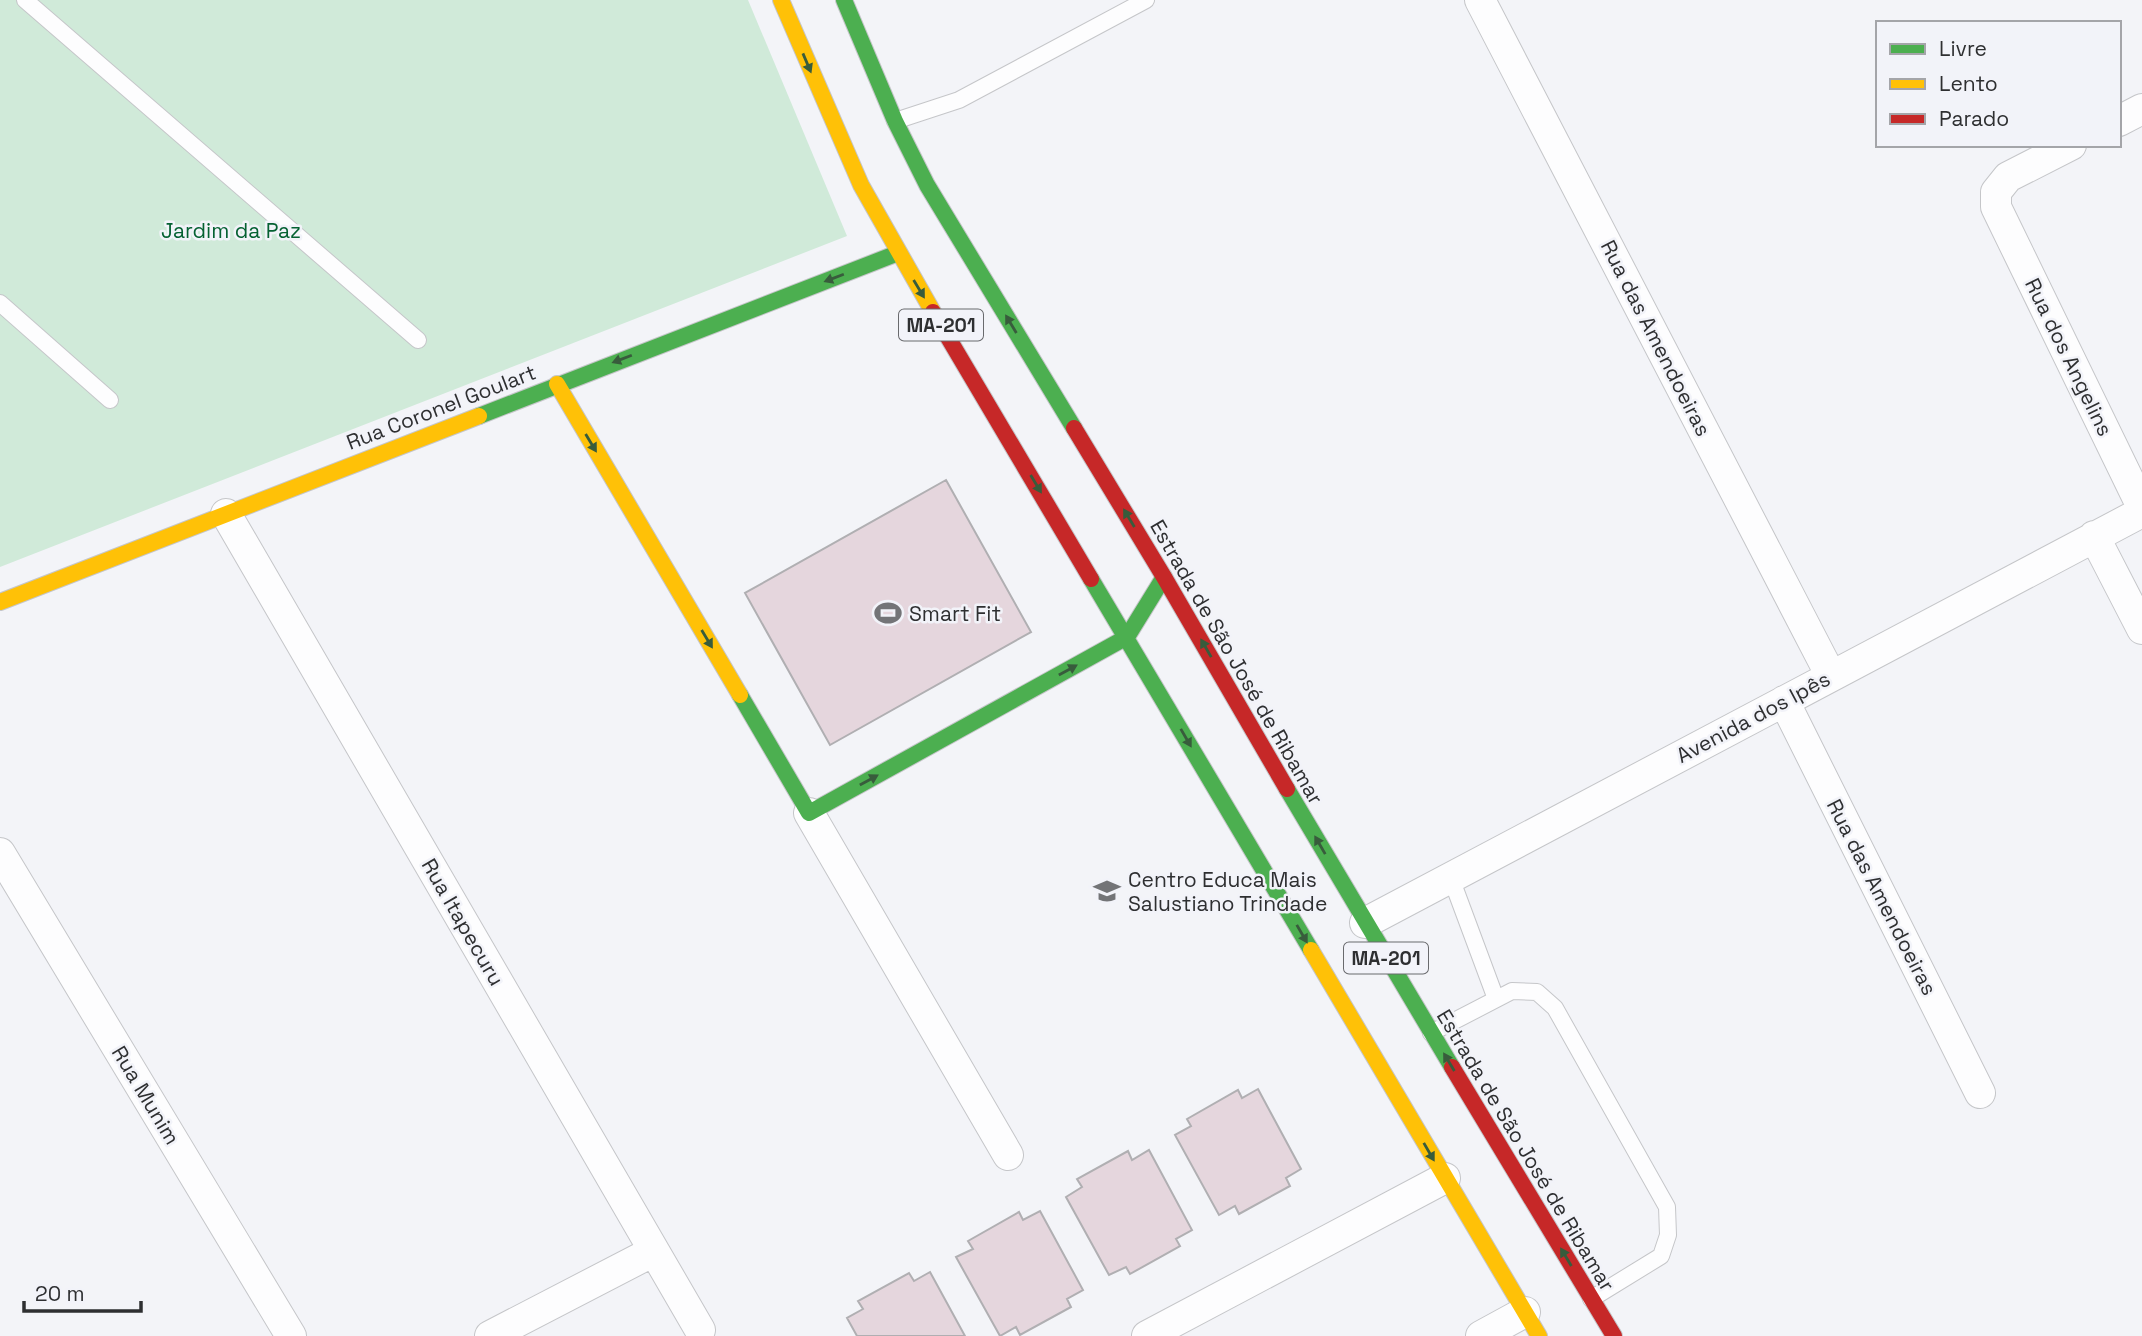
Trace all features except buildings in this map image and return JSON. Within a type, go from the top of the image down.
[{"type":"main road","name":"MA-201","points":[[781,0],[861,185],[898,253],[1532,1324]]},
{"type":"main road","name":"Estrada de São José de Ribamar","points":[[845,0],[895,121],[927,186],[1164,577],[1365,923],[1614,1336]]},
{"type":"main road","name":"Rua Coronel Goulart","points":[[0,602],[898,253]]},
{"type":"main road","points":[[557,384],[809,813],[1127,637],[1164,577]]},
{"type":"street","name":"Rua das Amendoeiras","points":[[1480,0],[1831,676]]},
{"type":"street","points":[[2121,120],[2142,109]]},
{"type":"street","name":"Rua dos Angelins","points":[[2067,147],[2008,177],[1996,192],[1996,207],[2142,509]]},
{"type":"street","name":"Avenida dos Ipês","points":[[1365,923],[2094,537],[2142,509]]},
{"type":"street","name":"Rua Itapecuru","points":[[226,514],[700,1330]]},
{"type":"street","points":[[2094,537],[2142,629]]},
{"type":"street","name":"Rua das Amendoeiras","points":[[1784,701],[1980,1093]]},
{"type":"street","points":[[809,813],[1008,1155]]},
{"type":"street","name":"Rua Munim","points":[[0,853],[292,1336]]},
{"type":"street","points":[[1162,1332],[1445,1178]]},
{"type":"street","points":[[490,1336],[654,1251]]},
{"type":"street","points":[[1481,1336],[1532,1324]]},
{"type":"lane","points":[[25,0],[418,340]]},
{"type":"lane","points":[[895,121],[958,100],[1146,0]]},
{"type":"lane","points":[[0,303],[110,401]]},
{"type":"lane","points":[[1451,878],[1496,999]]},
{"type":"lane","points":[[1431,1032],[1512,991],[1537,992],[1555,1008],[1667,1207],[1668,1235],[1661,1256],[1591,1299]]},
{"type":"green space","name":"Jardim da Paz","points":[[0,0],[748,0],[847,236],[0,567]]},
{"type":"traffic: fast","points":[[844,0],[895,121],[927,185],[1074,428]]},
{"type":"traffic: fast","points":[[479,416],[898,253]]},
{"type":"traffic: fast","points":[[740,695],[809,813],[1127,637],[1164,577]]},
{"type":"traffic: fast","points":[[1091,579],[1311,950]]},
{"type":"traffic: fast","points":[[1287,789],[1452,1067]]},
{"type":"traffic: slow","points":[[781,0],[861,185],[933,312]]},
{"type":"traffic: slow","points":[[557,384],[740,695]]},
{"type":"traffic: slow","points":[[0,602],[479,416]]},
{"type":"traffic: slow","points":[[1311,950],[1539,1336]]},
{"type":"traffic: jam","points":[[933,312],[1091,579]]},
{"type":"traffic: jam","points":[[1074,428],[1287,789]]},
{"type":"traffic: jam","points":[[1452,1067],[1614,1336]]},
{"type":"place","name":"Smart Fit","points":[[888,613]]},
{"type":"place","name":"Centro Educa Mais Salustiano Trindade","points":[[1107,891]]}]
